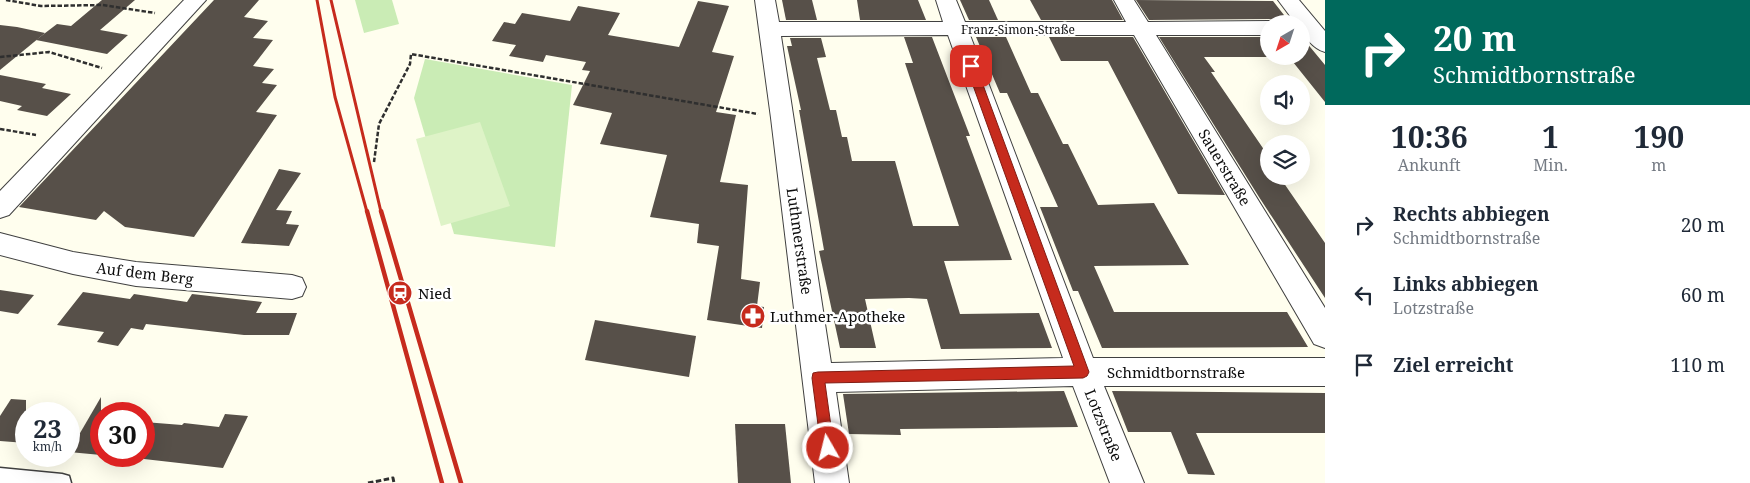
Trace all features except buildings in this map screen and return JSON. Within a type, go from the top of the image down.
[{"type":"street","name":"Luthmerstraße","points":[[764,0],[783,118],[832,483]]},
{"type":"street","name":"Lotzstraße","points":[[946,0],[1083,372],[1127,483]]},
{"type":"street","name":"Sauerstraße","points":[[1124,0],[1325,335]]},
{"type":"street","points":[[1288,0],[1313,28],[1325,45]]},
{"type":"street","points":[[0,208],[188,8]]},
{"type":"street","name":"Franz-Simon-Straße","points":[[768,29],[1260,28]]},
{"type":"street","name":"Auf dem Berg","points":[[0,244],[73,263],[136,274],[292,287]]},
{"type":"street","name":"Schmidtbornstraße","points":[[818,378],[1083,372],[1325,372]]},
{"type":"lane","points":[[0,478],[62,483]]},
{"type":"path","points":[[6,0],[41,6],[103,5],[188,8]]},
{"type":"path","points":[[0,57],[49,52],[127,73]]},
{"type":"path","points":[[374,162],[378,124],[410,64],[412,54],[783,118]]},
{"type":"path","points":[[0,129],[63,141]]},
{"type":"path","points":[[368,483],[383,482],[393,478],[394,483]]},
{"type":"green space","points":[[355,0],[392,0],[399,24],[364,33]]},
{"type":"green space","points":[[425,59],[572,85],[555,247],[454,234],[414,98]]},
{"type":"green space","points":[[480,122],[510,206],[441,226],[416,139]]},
{"type":"railway","points":[[317,0],[335,97],[367,212]]},
{"type":"railway","points":[[331,0],[381,212]]},
{"type":"railway","points":[[367,211],[442,483]]},
{"type":"railway","points":[[381,211],[461,483]]},
{"type":"place","name":"Nied","points":[[400,293]]},
{"type":"place","name":"Luthmer-Apotheke","points":[[753,316]]},
{"type":"route","points":[[828,448],[818,378],[1083,372],[971,66]]}]
